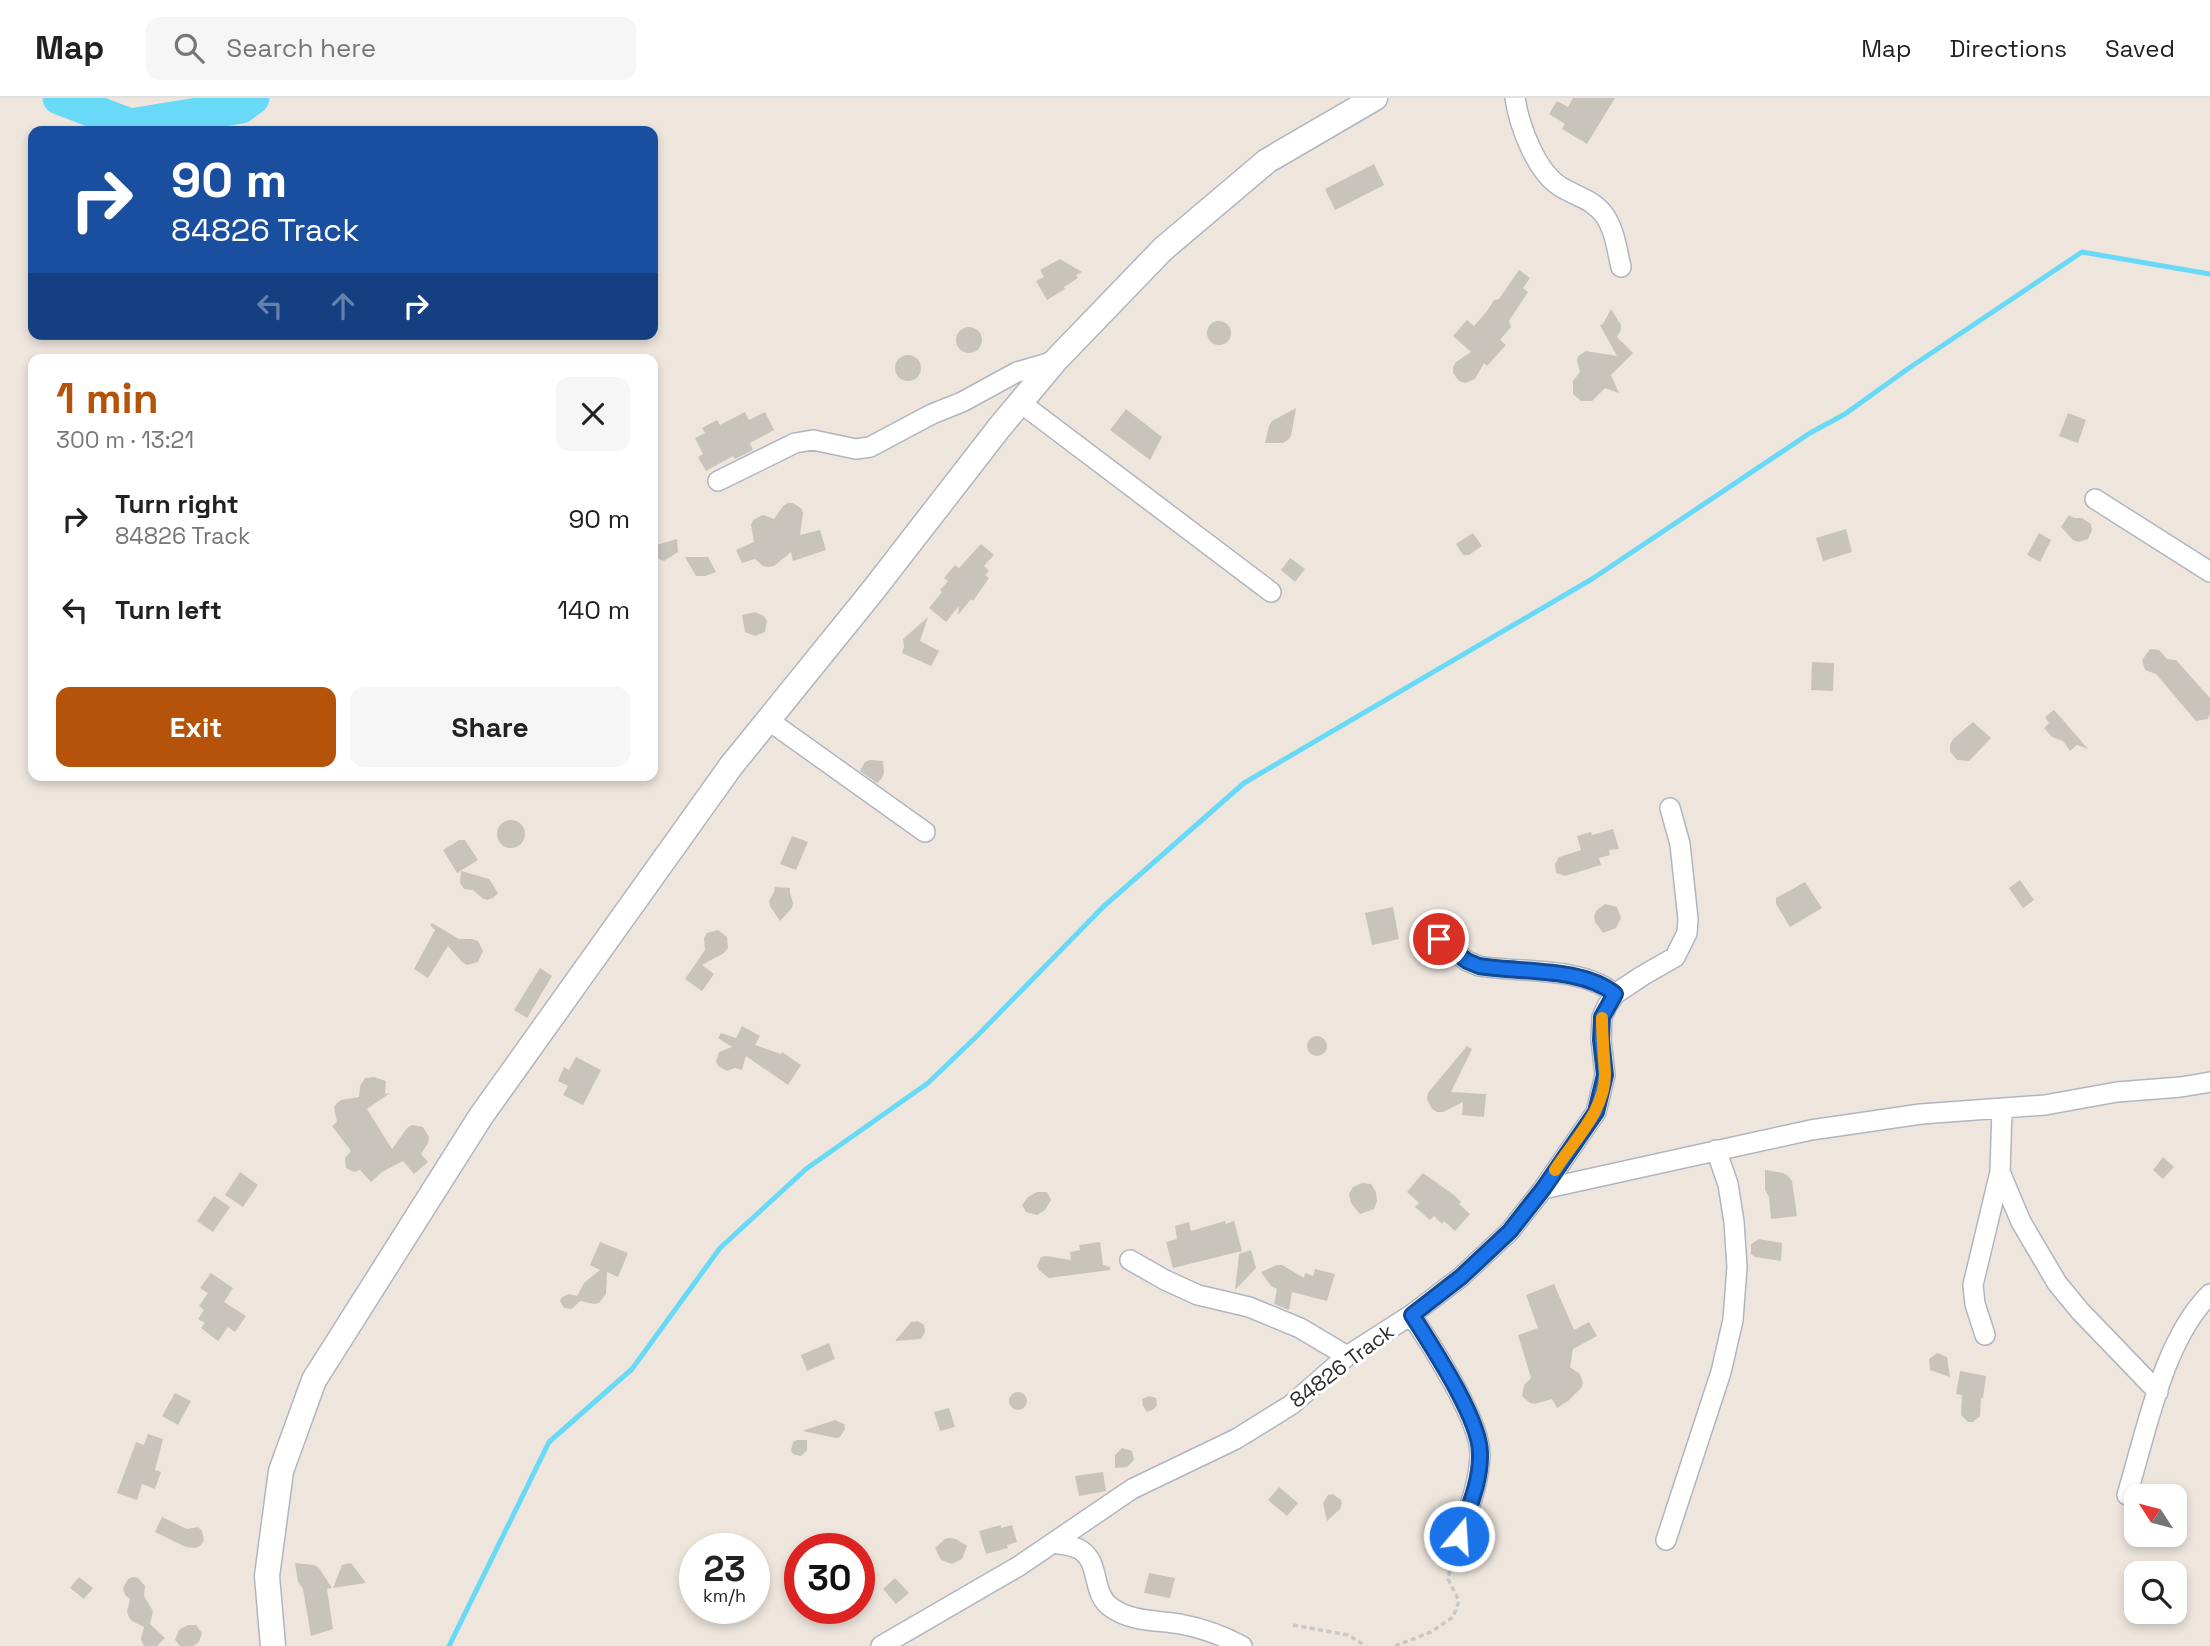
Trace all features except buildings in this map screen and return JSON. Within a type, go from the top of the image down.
[{"type":"street","points":[[273,1646],[268,1576],[281,1471],[314,1380],[481,1116],[731,766],[1055,361],[1163,249],[1267,161],[1375,98]]},
{"type":"street","points":[[1515,98],[1518,117],[1531,148],[1545,171],[1557,185],[1596,205],[1613,230],[1621,267]]},
{"type":"street","points":[[718,481],[796,443],[813,440],[856,449],[870,447],[1017,373],[1055,361]]},
{"type":"street","points":[[1021,402],[1271,592]]},
{"type":"street","points":[[2095,499],[2210,572]]},
{"type":"street","points":[[768,720],[925,832]]},
{"type":"street","points":[[1425,929],[1467,961],[1479,966],[1581,978],[1600,984],[1615,994],[1675,957],[1687,933],[1680,844],[1670,808]]},
{"type":"street","name":"84826 Track","points":[[881,1646],[1019,1566],[1132,1489],[1236,1439],[1291,1405],[1347,1356],[1412,1315],[1461,1277],[1510,1231],[1543,1189],[1596,1112],[1605,1075],[1601,1040],[1602,1017],[1615,994]]},
{"type":"street","points":[[1543,1189],[1716,1150],[1839,1126],[1921,1114],[2045,1105],[2117,1092],[2210,1082]]},
{"type":"street","points":[[1985,1335],[1975,1304],[1973,1285],[2000,1172],[2002,1109]]},
{"type":"street","points":[[1666,1540],[1721,1372],[1733,1320],[1737,1268],[1734,1222],[1728,1184],[1716,1150]]},
{"type":"street","points":[[2000,1172],[2021,1222],[2057,1283],[2080,1311],[2158,1392]]},
{"type":"street","points":[[1130,1260],[1198,1295],[1249,1307],[1300,1328],[1347,1356]]},
{"type":"street","points":[[2130,1484],[2165,1368],[2184,1329],[2210,1294]]},
{"type":"street","points":[[1412,1315],[1464,1403],[1477,1434],[1480,1453],[1476,1485],[1454,1555]]},
{"type":"street","points":[[1053,1543],[1072,1546],[1089,1556],[1099,1592],[1104,1602],[1117,1612],[1140,1619],[1182,1624],[1242,1646]]},
{"type":"path","points":[[1395,1646],[1431,1632],[1453,1617],[1459,1601],[1448,1579],[1454,1555]]},
{"type":"path","points":[[1293,1625],[1348,1635],[1366,1646]]},
{"type":"waterway","points":[[59,98],[130,125],[241,107],[253,98]]},
{"type":"waterway","points":[[449,1646],[549,1442],[632,1369],[720,1248],[806,1169],[928,1083],[1103,907],[1244,783],[1592,579],[1810,433],[1845,414],[2082,252],[2210,274]]},
{"type":"slow traffic","points":[[1555,1170],[1596,1112],[1605,1075],[1601,1040],[1602,1018]]},
{"type":"route","points":[[1439,939],[1467,961],[1479,966],[1592,980],[1615,994],[1602,1017],[1601,1040],[1605,1075],[1596,1112],[1543,1189],[1510,1231],[1461,1277],[1412,1315],[1464,1403],[1477,1434],[1480,1453],[1476,1485],[1459,1536]]}]
